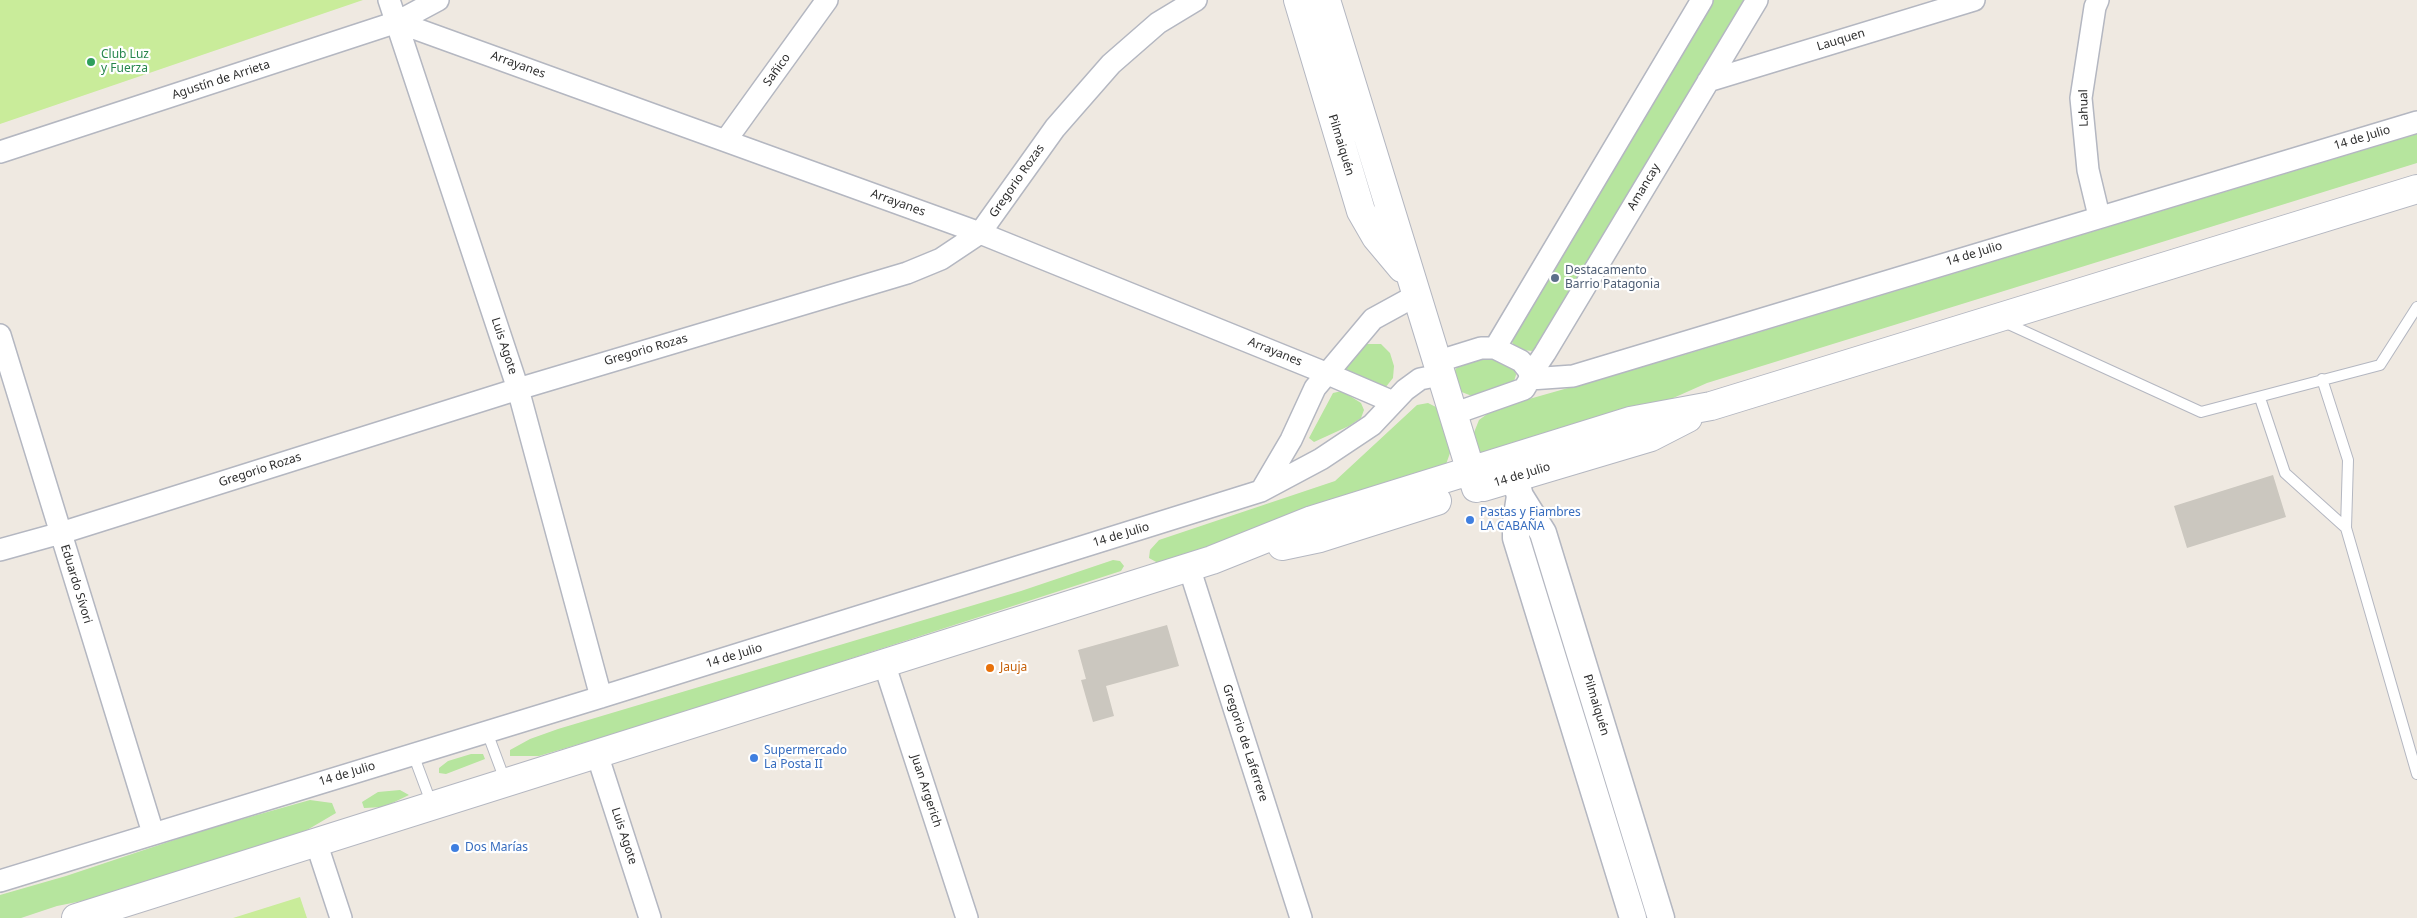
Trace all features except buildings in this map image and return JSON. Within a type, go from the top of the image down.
[{"type":"main road","name":"Pilmaiquén","points":[[1298,0],[1361,211],[1376,237],[1412,286]]},
{"type":"main road","name":"Pilmaiquén","points":[[1326,0],[1412,286],[1473,480]]},
{"type":"main road","name":"14 de Julio","points":[[76,918],[1200,564],[1303,542],[1473,480],[1515,477],[1651,437],[1710,406],[2417,189]]},
{"type":"street","name":"Luis Agote","points":[[390,0],[518,388],[601,697]]},
{"type":"street","name":"Agustín de Arrieta","points":[[0,152],[397,22],[438,0]]},
{"type":"street","name":"Sañico","points":[[726,140],[827,0]]},
{"type":"street","name":"Gregorio Rozas","points":[[0,550],[61,533],[518,388],[907,273],[941,259],[980,233],[1055,128],[1112,64],[1158,23],[1196,0]]},
{"type":"street","points":[[1530,375],[1521,361],[1495,348],[1702,0]]},
{"type":"street","name":"Amancay","points":[[1453,414],[1513,395],[1524,389],[1530,375],[1757,0]]},
{"type":"street","name":"Lauquen","points":[[1708,81],[1974,0]]},
{"type":"street","name":"Lahual","points":[[2098,0],[2095,7],[2081,98],[2088,170],[2099,216]]},
{"type":"street","name":"Arrayanes","points":[[397,22],[980,233],[1393,402]]},
{"type":"street","name":"14 de Julio","points":[[1530,375],[1573,376],[2099,216],[2417,122]]},
{"type":"street","points":[[1261,491],[1291,440],[1315,388],[1373,319],[1412,286]]},
{"type":"street","name":"Eduardo Sívori","points":[[0,335],[153,833]]},
{"type":"street","name":"14 de Julio","points":[[0,881],[601,697],[1261,491],[1322,459],[1372,425],[1405,390],[1420,379],[1481,348],[1495,348]]},
{"type":"street","points":[[1515,477],[1516,538],[1633,918]]},
{"type":"street","name":"Pilmaiquén","points":[[1515,477],[1543,534],[1661,918]]},
{"type":"street","name":"Gregorio de Laferrere","points":[[1200,564],[1301,918]]},
{"type":"street","name":"Juan Argerich","points":[[884,663],[968,918]]},
{"type":"street","name":"Luis Agote","points":[[597,754],[650,918]]},
{"type":"street","points":[[316,842],[341,918]]},
{"type":"lane","points":[[1996,318],[2201,412],[2380,365],[2417,307]]},
{"type":"lane","points":[[2322,379],[2348,460],[2346,528],[2417,774]]},
{"type":"lane","points":[[2260,398],[2285,474],[2346,528]]},
{"type":"lane","points":[[487,732],[506,783]]},
{"type":"lane","points":[[414,754],[432,806]]},
{"type":"green space","name":"Club Luz y Fuerza","points":[[0,0],[363,0],[0,124]]},
{"type":"green space","points":[[1714,0],[1747,0],[1537,347],[1533,351],[1516,348],[1512,342],[1514,335]]},
{"type":"green space","points":[[2417,134],[2417,163],[1707,383],[1635,415],[1480,456],[1473,435],[1479,420],[1494,409],[1670,359]]},
{"type":"green space","points":[[1362,344],[1381,344],[1390,353],[1394,366],[1393,378],[1385,388],[1345,370],[1344,362]]},
{"type":"green space","points":[[1490,356],[1515,368],[1516,375],[1514,381],[1510,385],[1472,396],[1459,391],[1453,376],[1460,364]]},
{"type":"green space","points":[[1342,391],[1361,403],[1364,410],[1361,418],[1349,426],[1314,442],[1309,438],[1333,393]]},
{"type":"green space","points":[[1428,403],[1438,408],[1450,453],[1444,470],[1158,563],[1149,558],[1150,550],[1159,540],[1335,481],[1417,405]]},
{"type":"green space","points":[[1113,560],[1120,561],[1124,566],[1121,571],[667,718],[539,756],[510,756],[510,750],[530,739],[558,729],[1021,591]]},
{"type":"green space","points":[[471,754],[483,754],[485,759],[446,774],[439,773],[439,768],[448,761]]},
{"type":"green space","points":[[400,790],[409,795],[384,807],[364,808],[362,802],[378,792]]},
{"type":"green space","points":[[310,800],[332,803],[336,813],[302,833],[102,897],[57,906],[21,918],[0,918],[0,895],[66,876],[207,829]]},
{"type":"green space","points":[[300,897],[307,918],[233,918]]},
{"type":"place","name":"Club Luz y Fuerza","points":[[91,62]]},
{"type":"place","name":"Destacamento Barrio Patagonia","points":[[1555,278]]},
{"type":"place","name":"Pastas y Fiambres LA CABAÑA","points":[[1470,520]]},
{"type":"place","name":"Jauja","points":[[990,668]]},
{"type":"place","name":"Supermercado La Posta II","points":[[754,758]]},
{"type":"place","name":"Dos Marías","points":[[455,848]]}]
